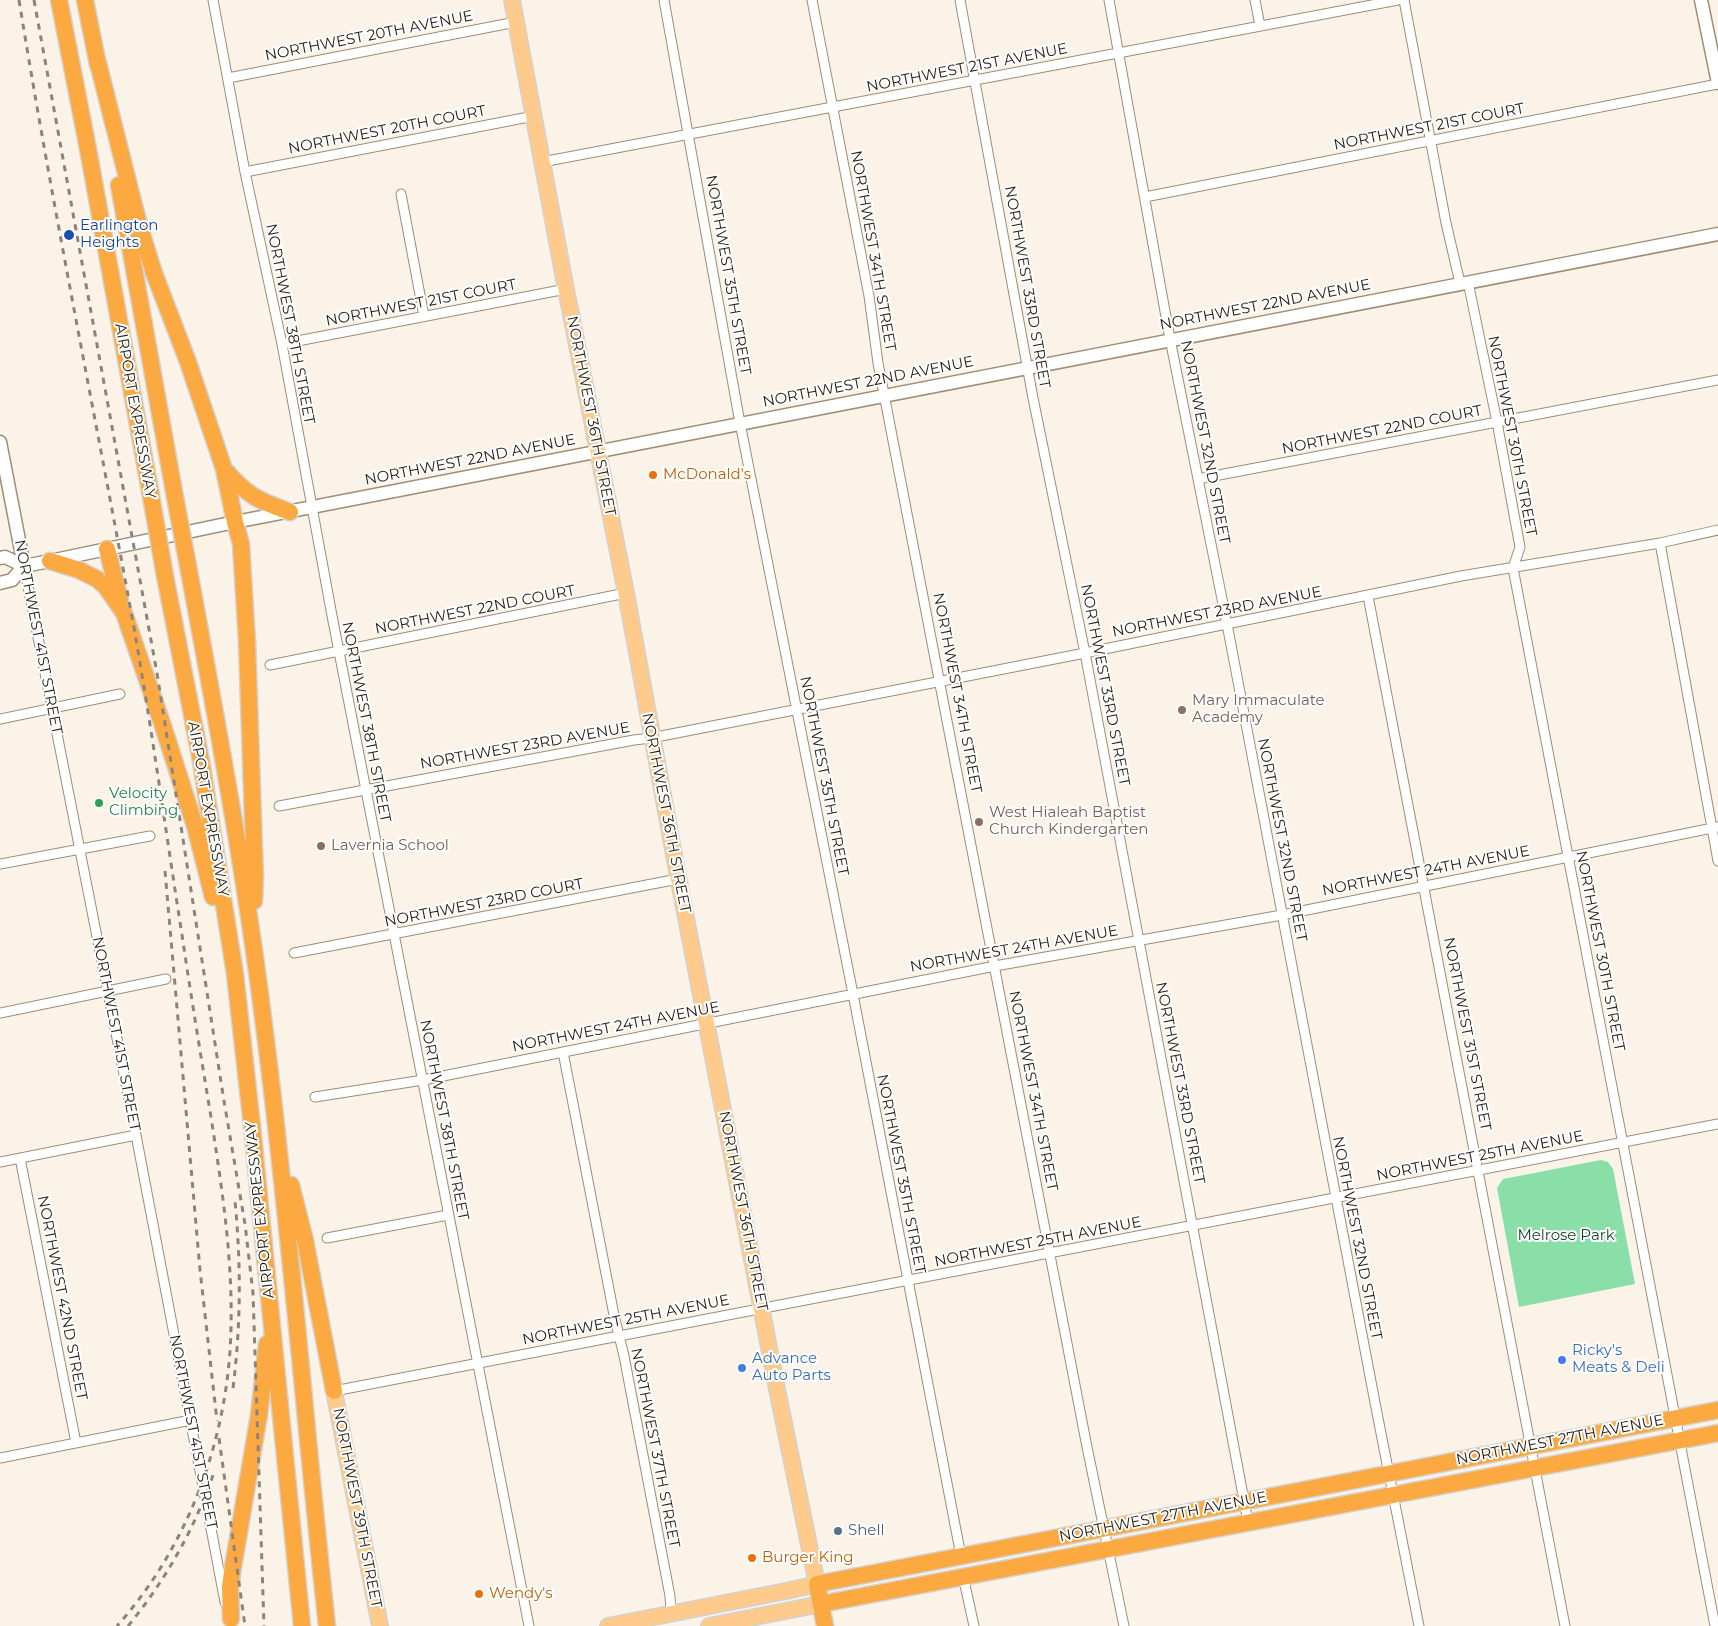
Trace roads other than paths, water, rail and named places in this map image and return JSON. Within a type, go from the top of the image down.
[{"type":"highway","name":"AIRPORT EXPRESSWAY","points":[[59,0],[201,761],[235,974],[302,1626]]},
{"type":"highway","name":"AIRPORT EXPRESSWAY","points":[[85,0],[224,761],[252,936],[277,1127],[327,1626]]},
{"type":"highway","points":[[96,55],[144,241],[224,469],[241,544],[255,878],[252,936]]},
{"type":"highway","points":[[224,469],[253,497],[290,512]]},
{"type":"highway","points":[[106,549],[124,612],[195,826],[235,974]]},
{"type":"highway","points":[[50,561],[79,570],[97,579],[106,587],[124,612]]},
{"type":"highway","points":[[277,1127],[305,1240],[334,1391]]},
{"type":"highway","points":[[232,1622],[230,1586],[259,1415],[270,1309]]},
{"type":"highway","name":"NORTHWEST 27TH AVENUE","points":[[817,1584],[1718,1410]]},
{"type":"highway","name":"NORTHWEST 27TH AVENUE","points":[[821,1604],[1718,1432]]},
{"type":"highway","points":[[964,1576],[965,1566],[978,1553]]},
{"type":"highway","name":"NORTHWEST 36TH STREET","points":[[817,1584],[825,1626]]},
{"type":"main road","name":"NORTHWEST 36TH STREET","points":[[512,0],[566,289],[626,593],[678,879],[817,1584]]},
{"type":"main road","points":[[1701,0],[1718,83]]},
{"type":"main road","name":"NORTHWEST 22ND AVENUE","points":[[0,582],[12,580],[24,566],[235,522],[1718,234]]},
{"type":"main road","name":"NORTHWEST 41ST STREET","points":[[0,442],[24,566]]},
{"type":"main road","points":[[0,558],[5,557],[24,566]]},
{"type":"main road","name":"NORTHWEST 39TH STREET","points":[[334,1391],[380,1626]]},
{"type":"main road","name":"NORTHWEST 27TH AVENUE","points":[[608,1626],[817,1584]]},
{"type":"main road","name":"NORTHWEST 27TH AVENUE","points":[[709,1626],[821,1604]]},
{"type":"main road","points":[[659,1626],[666,1622],[671,1614]]},
{"type":"street","name":"NORTHWEST 38TH STREET","points":[[213,0],[282,344],[339,652],[528,1626]]},
{"type":"street","name":"NORTHWEST 35TH STREET","points":[[664,0],[740,423],[853,994],[961,1556]]},
{"type":"street","name":"NORTHWEST 34TH STREET","points":[[812,0],[868,296],[884,395],[1124,1626]]},
{"type":"street","name":"NORTHWEST 33RD STREET","points":[[960,0],[1248,1522]]},
{"type":"street","name":"NORTHWEST 32ND STREET","points":[[1109,0],[1170,340],[1227,624],[1419,1626]]},
{"type":"street","points":[[1255,0],[1260,26]]},
{"type":"street","name":"NORTHWEST 21ST AVENUE","points":[[542,162],[1398,0]]},
{"type":"street","name":"NORTHWEST 30TH STREET","points":[[1404,0],[1446,223],[1464,283],[1497,422],[1520,547],[1513,568],[1715,1626]]},
{"type":"street","name":"NORTHWEST 20TH AVENUE","points":[[228,78],[516,22]]},
{"type":"street","name":"NORTHWEST 21ST COURT","points":[[1145,197],[1718,83]]},
{"type":"street","name":"NORTHWEST 20TH COURT","points":[[246,172],[534,116]]},
{"type":"street","points":[[401,194],[424,316]]},
{"type":"street","name":"NORTHWEST 21ST COURT","points":[[282,344],[566,289]]},
{"type":"street","name":"NORTHWEST 22ND COURT","points":[[1198,479],[1718,380]]},
{"type":"street","name":"NORTHWEST 23RD AVENUE","points":[[279,806],[651,738],[796,708],[1085,653],[1461,576],[1660,543],[1718,530]]},
{"type":"street","points":[[1660,543],[1715,828],[1718,861]]},
{"type":"street","name":"NORTHWEST 41ST STREET","points":[[24,566],[136,1135],[218,1571],[223,1596],[232,1622]]},
{"type":"street","name":"NORTHWEST 22ND COURT","points":[[270,665],[626,593]]},
{"type":"street","name":"NORTHWEST 31ST STREET","points":[[1368,596],[1425,885],[1565,1626]]},
{"type":"street","points":[[0,719],[120,694]]},
{"type":"street","name":"NORTHWEST 24TH AVENUE","points":[[314,1097],[423,1080],[995,966],[1282,915],[1715,828]]},
{"type":"street","points":[[0,864],[150,836]]},
{"type":"street","name":"NORTHWEST 23RD COURT","points":[[294,953],[678,879]]},
{"type":"street","points":[[0,1013],[166,979]]},
{"type":"street","name":"NORTHWEST 37TH STREET","points":[[563,1052],[624,1356],[670,1596],[671,1614]]},
{"type":"street","name":"NORTHWEST 25TH AVENUE","points":[[334,1391],[1718,1124]]},
{"type":"street","points":[[0,1162],[136,1135]]},
{"type":"street","name":"NORTHWEST 42ND STREET","points":[[20,1158],[76,1443]]},
{"type":"street","points":[[327,1238],[448,1215]]},
{"type":"street","points":[[0,1458],[191,1420]]},
{"type":"street","points":[[964,1576],[974,1626]]},
{"type":"railway","points":[[19,0],[46,157],[141,666],[224,1204],[231,1292],[230,1351],[226,1389],[209,1463],[196,1498],[162,1566],[141,1597],[117,1626]]},
{"type":"railway","points":[[34,0],[157,673],[245,1224],[253,1293],[264,1626]]},
{"type":"railway","points":[[165,871],[200,1270],[217,1421]]},
{"type":"railway","points":[[233,1388],[238,1341],[239,1294],[235,1201]]},
{"type":"railway","points":[[219,1438],[245,1626]]},
{"type":"railway","points":[[128,1626],[166,1573],[188,1535],[213,1475]]},
{"type":"place","name":"Earlington Heights","points":[[69,235]]},
{"type":"place","name":"McDonald's","points":[[653,475]]},
{"type":"place","name":"Mary Immaculate Academy","points":[[1182,710]]},
{"type":"place","name":"Velocity Climbing","points":[[99,803]]},
{"type":"place","name":"West Hialeah Baptist Church Kindergarten","points":[[979,822]]},
{"type":"place","name":"Lavernia School","points":[[321,846]]},
{"type":"place","name":"Ricky's Meats & Deli","points":[[1562,1360]]},
{"type":"place","name":"Advance Auto Parts","points":[[742,1368]]},
{"type":"place","name":"Shell","points":[[838,1531]]},
{"type":"place","name":"Burger King","points":[[752,1558]]},
{"type":"place","name":"Wendy's","points":[[479,1594]]},
{"type":"park label","name":"Melrose Park","points":[[1566,1236]]}]
